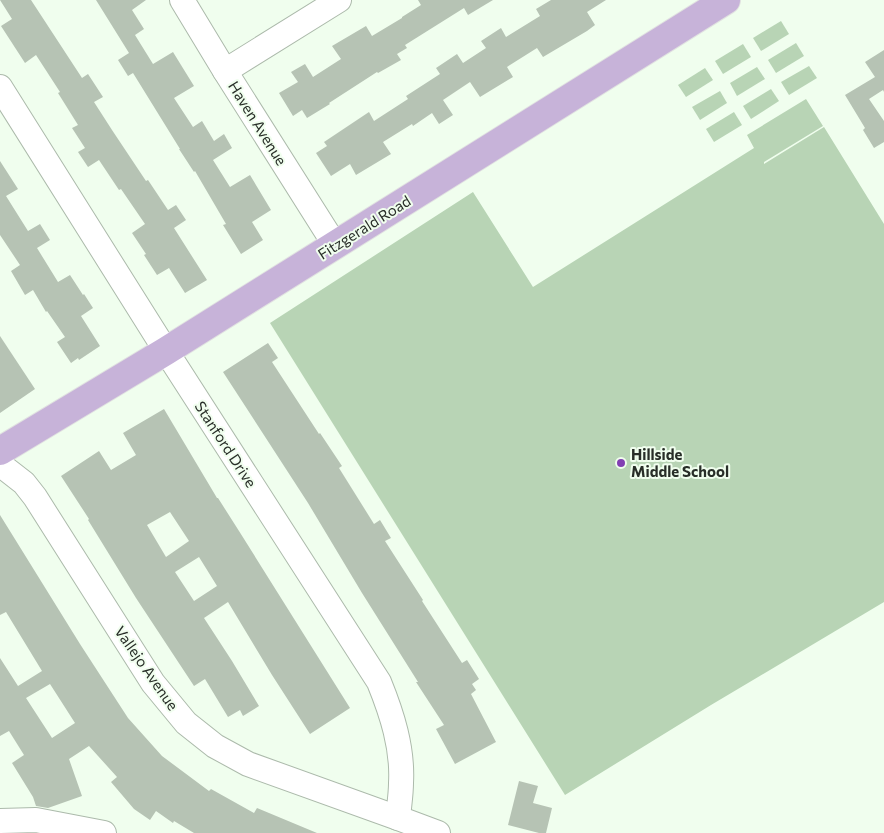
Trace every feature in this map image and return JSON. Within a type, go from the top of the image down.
[{"type":"main road","name":"Fitzgerald Road","points":[[0,451],[166,351],[726,0]]},
{"type":"street","name":"Haven Avenue","points":[[182,0],[335,244]]},
{"type":"street","points":[[225,71],[339,0]]},
{"type":"street","name":"Stanford Drive","points":[[0,87],[166,351],[379,682],[390,709],[399,747],[402,782],[398,818]]},
{"type":"street","name":"Vallejo Avenue","points":[[0,463],[35,496],[153,683],[186,722],[215,746],[248,764],[438,833]]},
{"type":"street","points":[[0,821],[36,820],[104,833]]},
{"type":"green space","points":[[781,21],[789,34],[761,51],[753,38]]},
{"type":"green space","points":[[796,43],[804,56],[776,73],[768,60]]},
{"type":"green space","points":[[743,44],[751,57],[723,74],[715,61]]},
{"type":"green space","points":[[809,66],[817,78],[789,95],[781,82]]},
{"type":"green space","points":[[757,67],[765,79],[737,96],[730,83]]},
{"type":"green space","points":[[705,68],[713,80],[686,97],[678,85]]},
{"type":"green space","points":[[771,89],[779,101],[751,119],[743,106]]},
{"type":"green space","points":[[720,91],[727,103],[700,120],[692,107]]},
{"type":"green space","name":"Hillside Middle School","points":[[806,99],[823,126],[764,162],[764,164],[824,127],[884,224],[884,602],[565,795],[270,323],[473,192],[533,287],[754,148],[747,135]]},
{"type":"green space","points":[[734,112],[742,125],[714,142],[706,129]]},
{"type":"building","points":[[0,0],[31,0],[82,78],[88,74],[103,97],[94,102],[146,181],[148,180],[168,210],[176,205],[186,220],[174,228],[207,280],[185,293],[169,268],[157,275],[132,233],[145,224],[99,160],[88,167],[78,152],[85,148],[72,128],[78,125],[58,93],[60,92],[36,55],[25,63],[1,26],[12,19]]},
{"type":"building","points":[[96,0],[146,0],[132,10],[144,29],[135,35],[153,64],[173,52],[194,86],[174,98],[193,127],[202,121],[214,141],[224,134],[232,148],[213,160],[230,187],[250,175],[271,210],[252,222],[263,240],[241,254],[223,225],[226,224],[195,171],[179,149],[133,73],[128,76],[118,60],[129,53]]},
{"type":"building","points":[[418,0],[493,0],[468,15],[464,8],[405,45],[407,48],[397,54],[401,60],[377,72],[307,118],[302,110],[293,116],[279,93],[298,82],[291,72],[305,64],[313,77],[341,59],[332,46],[366,26],[372,36],[421,5]]},
{"type":"building","points":[[551,0],[606,0],[587,12],[595,25],[587,31],[543,57],[537,48],[507,67],[513,77],[480,97],[470,82],[443,100],[453,115],[439,124],[432,113],[413,126],[412,124],[383,142],[391,154],[356,175],[350,164],[331,176],[316,153],[327,146],[324,142],[369,112],[374,121],[408,99],[406,96],[440,74],[436,68],[457,54],[463,63],[486,48],[481,41],[501,28],[506,37],[540,16],[536,9]]},
{"type":"building","points":[[884,50],[884,92],[883,90],[869,99],[884,121],[884,142],[874,148],[863,130],[865,128],[845,95],[875,77],[865,62]]},
{"type":"building","points":[[0,161],[18,189],[6,196],[28,231],[40,224],[50,240],[37,248],[58,282],[70,275],[93,308],[81,316],[100,346],[71,363],[57,342],[65,337],[46,312],[33,290],[25,295],[11,271],[20,265],[0,235]]},
{"type":"building","points":[[0,336],[35,389],[0,413]]},
{"type":"building","points":[[268,343],[278,358],[272,362],[342,466],[339,468],[374,524],[380,520],[391,538],[385,541],[422,601],[462,663],[467,660],[479,679],[472,684],[476,690],[471,694],[496,742],[455,764],[436,729],[444,725],[308,503],[223,372]]},
{"type":"building","points":[[164,409],[217,498],[350,708],[310,734],[228,602],[204,618],[259,706],[243,716],[240,710],[228,717],[205,679],[194,686],[136,598],[61,476],[99,451],[111,470],[136,455],[123,433]],"holes":[[[170,512],[189,541],[166,557],[147,525]],[[199,557],[217,586],[194,601],[175,572]]]},
{"type":"building","points":[[0,515],[128,718],[162,756],[209,791],[211,789],[254,813],[257,808],[317,833],[194,833],[174,821],[173,823],[156,811],[150,820],[134,809],[111,782],[117,777],[89,746],[69,759],[82,796],[48,808],[36,806],[33,797],[12,763],[24,755],[9,731],[0,736],[0,658],[18,686],[42,671],[6,612],[0,615]],"holes":[[[50,684],[75,723],[52,738],[26,698]]]},
{"type":"building","points":[[519,781],[538,786],[533,803],[552,808],[546,833],[508,825]]},
{"type":"place","name":"Hillside Middle School","points":[[621,463]]}]
